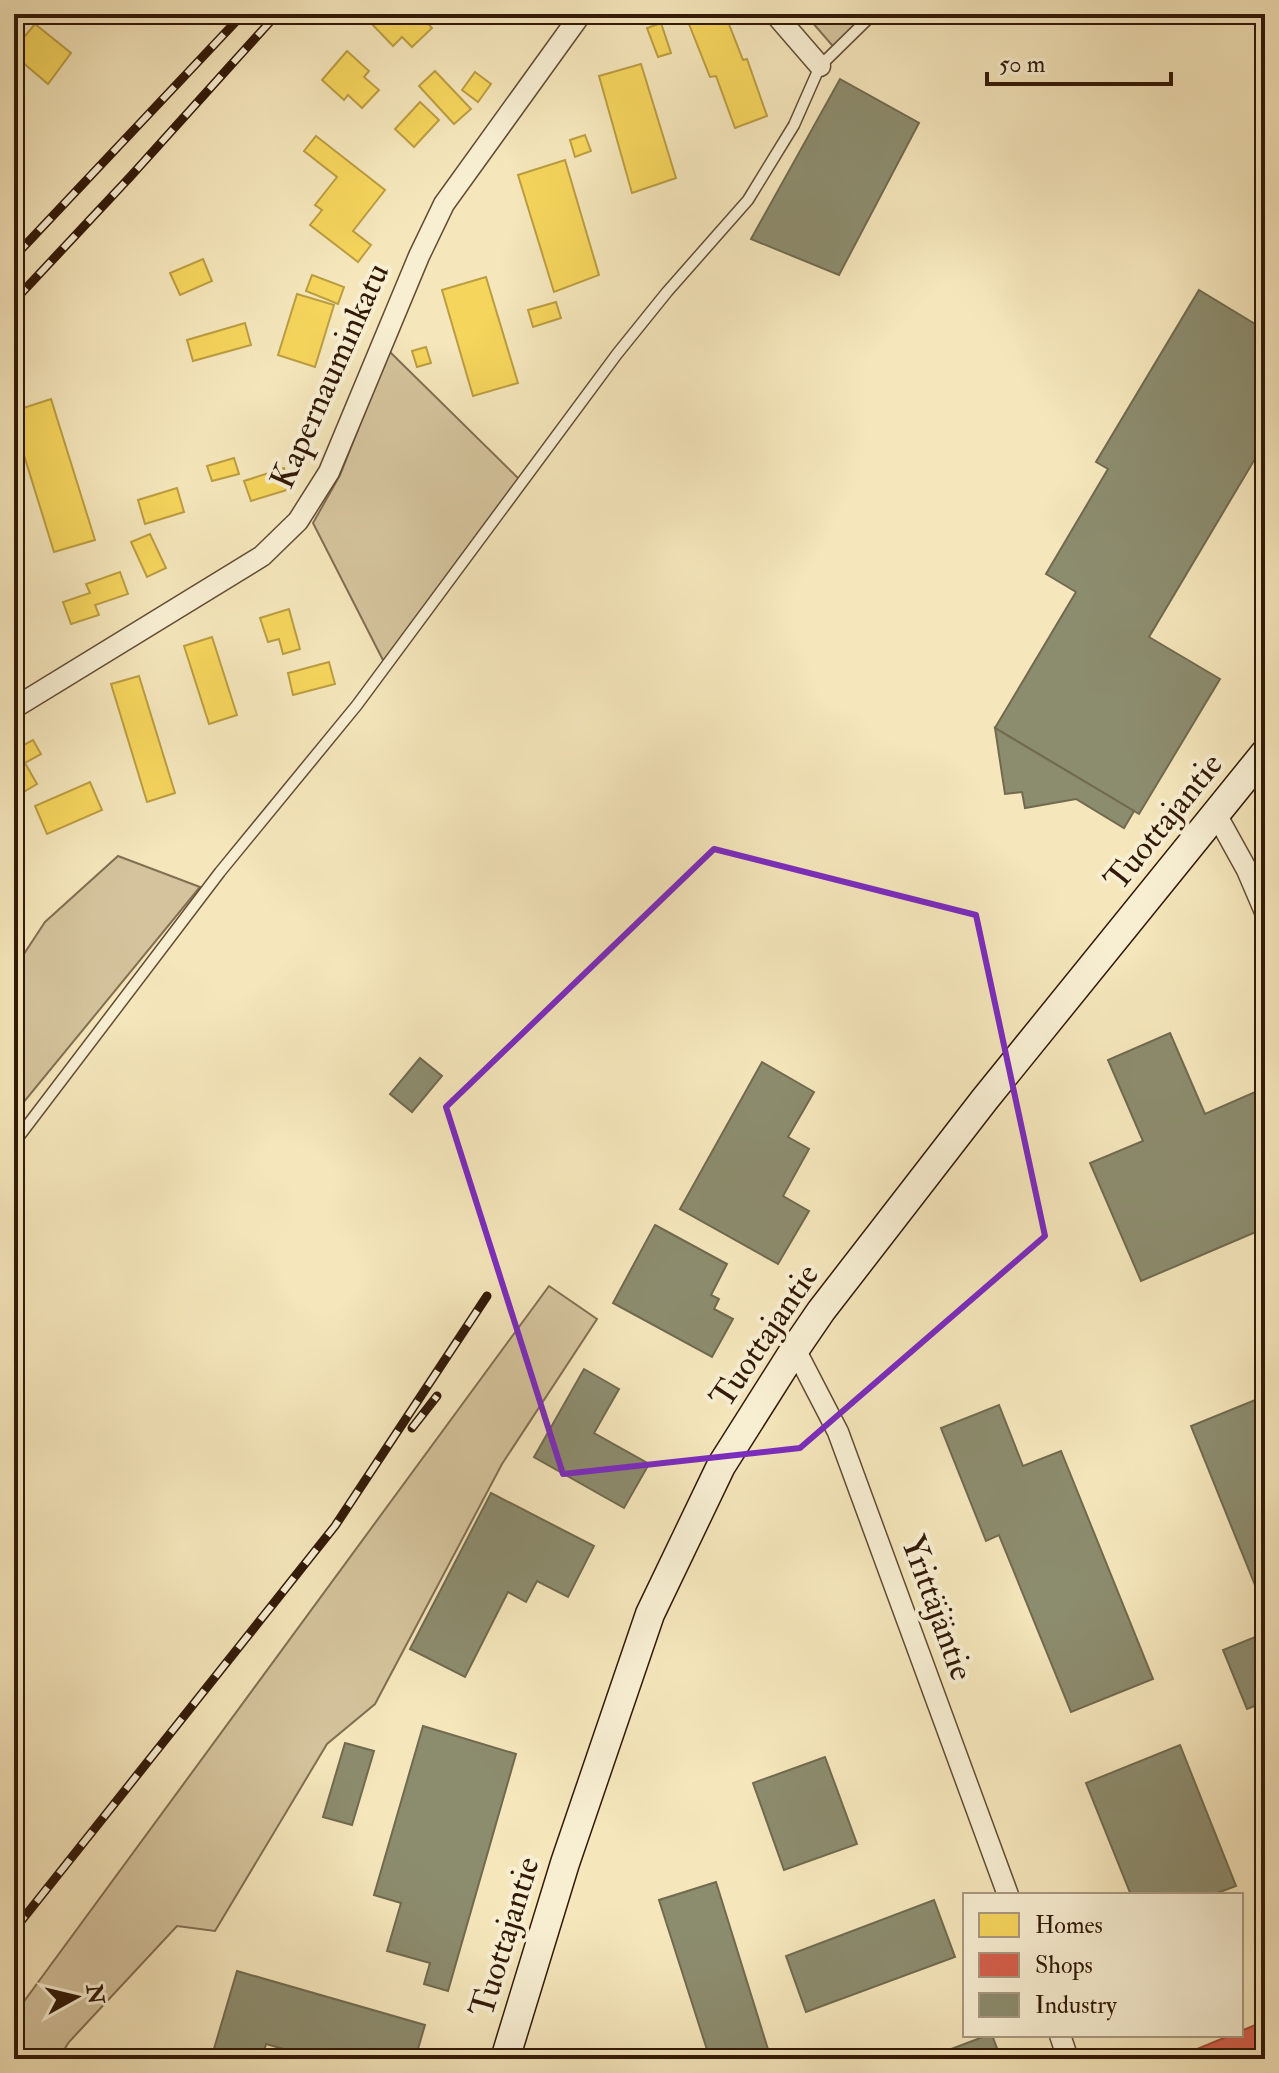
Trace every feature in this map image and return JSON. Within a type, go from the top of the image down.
[{"type":"street","name":"Kapernauminkatu","points":[[14,708],[262,556],[298,521],[329,472],[419,256],[444,204],[581,14]]},
{"type":"street","points":[[775,14],[820,66]]},
{"type":"street","name":"Tuottajantie","points":[[505,2059],[565,1863],[650,1614],[721,1466],[795,1349],[985,1099],[1265,753]]},
{"type":"street","points":[[1216,814],[1247,870],[1265,912]]},
{"type":"street","name":"Yrittäjäntie","points":[[795,1349],[838,1432],[1007,1893]]},
{"type":"street","points":[[1061,2037],[1068,2059]]},
{"type":"lane","points":[[14,1143],[220,872],[366,693],[617,354],[748,200],[794,125],[820,66],[873,14]]},
{"type":"highlighted area","points":[[714,849],[976,915],[1045,1236],[800,1448],[563,1474],[446,1107]]},
{"type":"shaded area","points":[[805,14],[865,14],[837,51]]},
{"type":"shaded area","points":[[389,351],[521,481],[385,664],[313,523],[340,475]]},
{"type":"shaded area","points":[[118,856],[200,887],[14,1114],[14,969],[45,922]]},
{"type":"shaded area","points":[[549,1286],[597,1319],[502,1464],[375,1704],[327,1744],[215,1931],[177,1926],[69,2042],[58,2059],[14,2059],[14,2015]]},
{"type":"building: Homes","points":[[76,14],[97,14],[93,23]]},
{"type":"building: Homes","points":[[376,14],[419,14],[432,28],[412,47],[402,37],[393,46],[369,21]]},
{"type":"building: Homes","points":[[685,14],[725,14],[743,60],[747,59],[767,116],[735,128],[716,76],[710,77]]},
{"type":"building: Homes","points":[[661,23],[671,53],[658,57],[647,28]]},
{"type":"building: Homes","points":[[35,24],[71,53],[48,84],[14,55],[14,49]]},
{"type":"building: Homes","points":[[347,51],[369,71],[364,77],[379,90],[362,108],[348,95],[344,100],[322,80]]},
{"type":"building: Homes","points":[[641,64],[676,178],[632,193],[599,76]]},
{"type":"building: Homes","points":[[435,71],[471,109],[454,124],[419,86]]},
{"type":"building: Homes","points":[[475,72],[491,84],[478,102],[462,90]]},
{"type":"building: Homes","points":[[420,102],[439,120],[414,147],[395,129]]},
{"type":"building: Homes","points":[[585,135],[591,151],[575,157],[570,140]]},
{"type":"building: Homes","points":[[316,136],[385,190],[353,231],[371,245],[358,262],[310,225],[322,210],[315,205],[337,177],[304,151]]},
{"type":"building: Homes","points":[[565,160],[599,275],[554,292],[518,175]]},
{"type":"building: Homes","points":[[203,259],[212,281],[180,295],[170,273]]},
{"type":"building: Homes","points":[[312,275],[344,287],[338,304],[306,291]]},
{"type":"building: Homes","points":[[486,277],[518,383],[473,396],[442,290]]},
{"type":"building: Homes","points":[[297,294],[334,305],[315,367],[278,355]]},
{"type":"building: Homes","points":[[556,302],[561,318],[533,327],[528,310]]},
{"type":"building: Homes","points":[[245,323],[251,345],[193,361],[187,340]]},
{"type":"building: Homes","points":[[426,347],[431,363],[417,367],[412,351]]},
{"type":"building: Homes","points":[[51,399],[95,540],[54,552],[14,423],[14,411]]},
{"type":"building: Homes","points":[[234,458],[239,474],[212,481],[207,466]]},
{"type":"building: Homes","points":[[284,468],[290,489],[251,501],[244,481]]},
{"type":"building: Homes","points":[[177,488],[184,512],[145,524],[138,500]]},
{"type":"building: Homes","points":[[150,534],[166,568],[147,577],[131,542]]},
{"type":"building: Homes","points":[[120,572],[128,594],[95,605],[99,615],[71,624],[63,602],[90,593],[86,584]]},
{"type":"building: Homes","points":[[289,609],[300,649],[283,654],[279,639],[268,642],[260,618]]},
{"type":"building: Homes","points":[[212,637],[237,715],[209,724],[184,646]]},
{"type":"building: Homes","points":[[329,662],[335,684],[293,695],[288,673]]},
{"type":"building: Homes","points":[[139,676],[175,793],[147,802],[111,684]]},
{"type":"building: Homes","points":[[33,740],[41,754],[25,763],[37,784],[17,796],[14,791],[14,750]]},
{"type":"building: Homes","points":[[90,782],[102,810],[47,834],[35,806]]},
{"type":"building: Shops","points":[[1265,2021],[1265,2059],[1173,2059],[1226,2037],[1243,2037],[1243,2030]]},
{"type":"building: Industry","points":[[840,79],[919,123],[839,275],[751,239]]},
{"type":"building: Industry","points":[[1199,290],[1265,330],[1265,442],[1149,637],[1220,679],[1139,814],[995,728],[1076,592],[1046,574],[1108,469],[1096,462]]},
{"type":"building: Industry","points":[[995,728],[1134,811],[1124,828],[1076,799],[1025,808],[1022,792],[1005,794]]},
{"type":"building: Industry","points":[[1170,1033],[1205,1114],[1255,1092],[1265,1115],[1265,1228],[1141,1281],[1090,1163],[1143,1141],[1108,1060]]},
{"type":"building: Industry","points":[[420,1058],[442,1076],[412,1112],[390,1094]]},
{"type":"building: Industry","points":[[762,1062],[814,1092],[788,1137],[809,1149],[783,1196],[809,1211],[778,1264],[680,1209]]},
{"type":"building: Industry","points":[[655,1225],[727,1264],[711,1295],[719,1299],[714,1309],[733,1319],[712,1357],[613,1303]]},
{"type":"building: Industry","points":[[584,1369],[619,1389],[594,1433],[649,1464],[624,1508],[534,1457]]},
{"type":"building: Industry","points":[[1265,1396],[1265,1610],[1191,1426]]},
{"type":"building: Industry","points":[[999,1405],[1023,1466],[1061,1451],[1153,1679],[1071,1712],[999,1535],[986,1541],[941,1428]]},
{"type":"building: Industry","points":[[491,1493],[594,1546],[568,1597],[537,1581],[526,1602],[508,1592],[465,1677],[410,1649]]},
{"type":"building: Industry","points":[[1265,1633],[1265,1702],[1247,1709],[1223,1650]]},
{"type":"building: Industry","points":[[423,1726],[516,1754],[448,1991],[424,1984],[430,1963],[387,1951],[401,1903],[374,1895]]},
{"type":"building: Industry","points":[[345,1743],[374,1751],[352,1825],[323,1817]]},
{"type":"building: Industry","points":[[1180,1745],[1236,1886],[1217,1893],[1130,1893],[1086,1783]]},
{"type":"building: Industry","points":[[825,1757],[857,1844],[784,1870],[753,1783]]},
{"type":"building: Industry","points":[[716,1882],[771,2059],[710,2059],[659,1900]]},
{"type":"building: Industry","points":[[934,1900],[955,1957],[806,2012],[786,1956]]},
{"type":"building: Industry","points":[[237,1971],[425,2025],[415,2059],[319,2059],[266,2044],[262,2059],[211,2059]]},
{"type":"building: Industry","points":[[983,2037],[993,2037],[1001,2059],[925,2059]]},
{"type":"railway","points":[[14,257],[243,14]]},
{"type":"railway","points":[[14,301],[277,14]]},
{"type":"railway","points":[[14,1930],[335,1526],[487,1296]]},
{"type":"railway","points":[[412,1428],[437,1396]]}]
